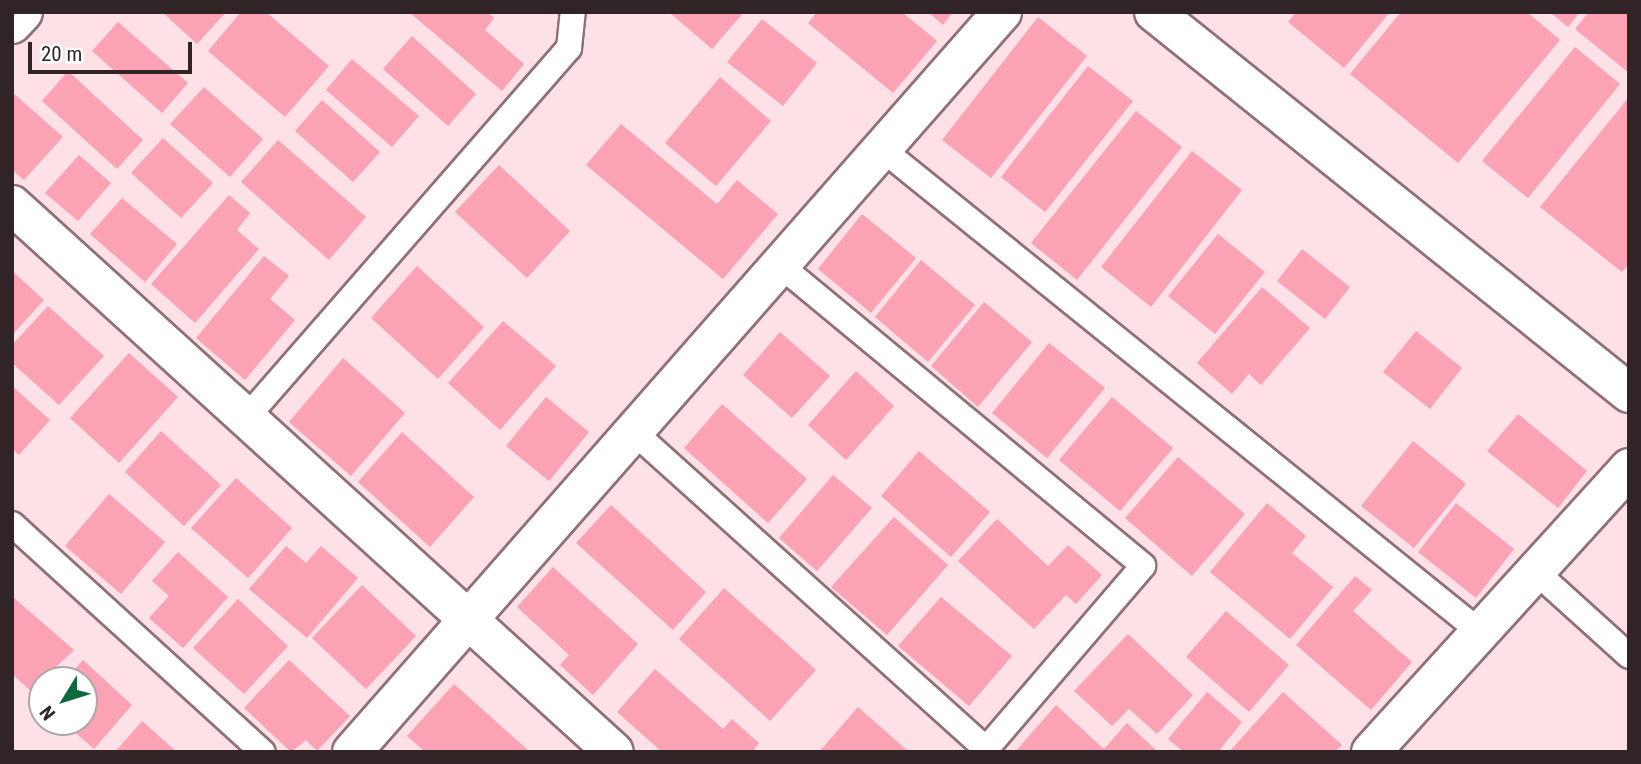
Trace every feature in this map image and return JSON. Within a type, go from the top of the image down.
[{"type":"street","points":[[12,24],[23,12]]},
{"type":"street","points":[[352,752],[472,621],[1002,12]]},
{"type":"street","points":[[1154,12],[1629,393]]},
{"type":"street","points":[[12,205],[614,752]]},
{"type":"street","points":[[1371,752],[1629,468]]},
{"type":"lane","points":[[247,417],[569,48],[573,12]]},
{"type":"lane","points":[[882,149],[1479,631]]},
{"type":"lane","points":[[635,433],[987,750],[1143,566],[781,266]]},
{"type":"lane","points":[[12,524],[264,752]]},
{"type":"lane","points":[[1535,571],[1629,656]]},
{"type":"building","points":[[162,12],[226,12],[197,44]]},
{"type":"building","points":[[241,12],[266,12],[329,66],[285,117],[208,51]]},
{"type":"building","points":[[409,12],[488,12],[494,18],[485,30],[524,64],[502,91]]},
{"type":"building","points":[[669,12],[744,12],[712,49]]},
{"type":"building","points":[[817,12],[902,12],[937,41],[893,93],[808,23]]},
{"type":"building","points":[[928,12],[953,12],[943,25]]},
{"type":"building","points":[[1296,12],[1390,12],[1344,68],[1288,22]]},
{"type":"building","points":[[1401,12],[1527,12],[1560,40],[1458,163],[1350,74]]},
{"type":"building","points":[[1550,12],[1580,12],[1568,27]]},
{"type":"building","points":[[1589,12],[1629,12],[1629,73],[1575,29]]},
{"type":"building","points":[[1038,17],[1087,56],[991,178],[942,140]]},
{"type":"building","points":[[762,19],[817,63],[783,106],[727,62]]},
{"type":"building","points":[[118,22],[188,83],[162,113],[92,51]]},
{"type":"building","points":[[412,36],[476,94],[448,126],[383,69]]},
{"type":"building","points":[[1575,47],[1620,84],[1528,198],[1482,161]]},
{"type":"building","points":[[352,59],[419,116],[392,147],[326,90]]},
{"type":"building","points":[[1088,66],[1133,101],[1045,212],[1001,177]]},
{"type":"building","points":[[68,71],[143,140],[117,169],[42,101]]},
{"type":"building","points":[[720,77],[771,121],[716,186],[665,143]]},
{"type":"building","points":[[204,87],[263,139],[230,177],[170,124]]},
{"type":"building","points":[[12,92],[63,137],[24,180],[12,170]]},
{"type":"building","points":[[1629,97],[1629,264],[1622,272],[1540,207]]},
{"type":"building","points":[[322,100],[380,152],[353,182],[295,131]]},
{"type":"building","points":[[1136,111],[1182,147],[1077,280],[1031,243]]},
{"type":"building","points":[[621,124],[717,204],[737,180],[778,214],[723,279],[586,165]]},
{"type":"building","points":[[163,138],[213,183],[181,218],[131,173]]},
{"type":"building","points":[[278,140],[366,217],[329,260],[241,182]]},
{"type":"building","points":[[1192,151],[1242,190],[1151,307],[1101,267]]},
{"type":"building","points":[[79,155],[111,183],[78,221],[45,193]]},
{"type":"building","points":[[499,165],[570,231],[527,278],[455,212]]},
{"type":"building","points":[[229,195],[250,213],[237,230],[259,249],[195,323],[151,284]]},
{"type":"building","points":[[122,198],[177,244],[145,282],[90,234]]},
{"type":"building","points":[[862,214],[916,258],[871,313],[818,269]]},
{"type":"building","points":[[1218,234],[1265,272],[1215,334],[1168,296]]},
{"type":"building","points":[[1302,249],[1350,287],[1325,319],[1277,281]]},
{"type":"building","points":[[264,256],[289,276],[270,299],[295,320],[245,380],[196,338]]},
{"type":"building","points":[[921,260],[975,305],[928,362],[875,317]]},
{"type":"building","points":[[417,266],[484,327],[438,379],[371,318]]},
{"type":"building","points":[[12,271],[44,300],[12,335]]},
{"type":"building","points":[[1262,287],[1310,328],[1261,385],[1249,374],[1232,394],[1197,363]]},
{"type":"building","points":[[984,302],[1032,342],[978,407],[931,366]]},
{"type":"building","points":[[48,306],[104,356],[59,405],[12,363],[12,345]]},
{"type":"building","points":[[503,321],[556,366],[500,430],[448,383]]},
{"type":"building","points":[[1416,331],[1462,368],[1430,409],[1383,372]]},
{"type":"building","points":[[780,332],[830,376],[792,418],[743,375]]},
{"type":"building","points":[[1049,343],[1105,388],[1047,458],[992,413]]},
{"type":"building","points":[[129,353],[178,397],[119,463],[70,418]]},
{"type":"building","points":[[343,358],[405,413],[351,476],[289,422]]},
{"type":"building","points":[[856,371],[894,406],[846,460],[808,425]]},
{"type":"building","points":[[12,386],[50,420],[19,455],[12,449]]},
{"type":"building","points":[[546,397],[589,432],[549,481],[506,446]]},
{"type":"building","points":[[1112,397],[1173,448],[1120,511],[1059,460]]},
{"type":"building","points":[[722,404],[807,479],[768,523],[684,448]]},
{"type":"building","points":[[1518,414],[1587,471],[1558,508],[1487,451]]},
{"type":"building","points":[[161,431],[221,485],[184,526],[125,472]]},
{"type":"building","points":[[402,432],[474,497],[430,547],[358,482]]},
{"type":"building","points":[[1413,441],[1466,484],[1414,548],[1361,506]]},
{"type":"building","points":[[919,451],[990,512],[951,557],[881,496]]},
{"type":"building","points":[[1178,457],[1245,514],[1192,576],[1125,518]]},
{"type":"building","points":[[833,475],[872,508],[817,571],[779,538]]},
{"type":"building","points":[[236,478],[292,528],[248,578],[191,528]]},
{"type":"building","points":[[109,494],[165,542],[121,594],[65,546]]},
{"type":"building","points":[[1267,503],[1306,536],[1292,553],[1333,587],[1290,639],[1210,572]]},
{"type":"building","points":[[1456,503],[1514,549],[1476,598],[1418,552]]},
{"type":"building","points":[[611,505],[706,592],[673,630],[576,543]]},
{"type":"building","points":[[894,517],[948,565],[887,635],[831,587]]},
{"type":"building","points":[[997,519],[1048,566],[1068,545],[1102,575],[1076,604],[1066,595],[1034,629],[958,561]]},
{"type":"building","points":[[286,546],[306,563],[321,546],[358,578],[307,638],[249,589]]},
{"type":"building","points":[[178,552],[228,597],[183,648],[149,618],[169,596],[152,581]]},
{"type":"building","points":[[553,567],[638,644],[593,695],[560,665],[569,655],[517,607]]},
{"type":"building","points":[[1355,576],[1372,590],[1353,611],[1412,662],[1371,710],[1296,645]]},
{"type":"building","points":[[362,585],[416,636],[366,689],[312,638]]},
{"type":"building","points":[[724,588],[816,670],[770,721],[679,639]]},
{"type":"building","points":[[941,597],[1012,656],[969,706],[898,646]]},
{"type":"building","points":[[14,598],[74,650],[57,666],[28,666],[28,689],[12,674]]},
{"type":"building","points":[[238,599],[288,646],[244,694],[193,648]]},
{"type":"building","points":[[1226,611],[1289,665],[1249,712],[1186,657]]},
{"type":"building","points":[[1128,634],[1193,695],[1157,734],[1129,709],[1112,726],[1074,691]]},
{"type":"building","points":[[83,660],[90,666],[78,666]]},
{"type":"building","points":[[289,660],[350,716],[317,751],[306,740],[291,752],[244,708]]},
{"type":"building","points":[[655,669],[723,729],[732,719],[759,743],[752,752],[662,752],[617,712]]},
{"type":"building","points":[[98,674],[132,705],[94,749],[79,736],[98,736]]},
{"type":"building","points":[[454,684],[528,750],[425,752],[407,736]]},
{"type":"building","points":[[1207,692],[1242,722],[1218,752],[1184,752],[1168,739]]},
{"type":"building","points":[[1283,692],[1342,745],[1335,752],[1229,752]]},
{"type":"building","points":[[1056,705],[1104,749],[1127,723],[1158,752],[1015,752]]},
{"type":"building","points":[[858,707],[909,752],[819,752]]},
{"type":"building","points":[[142,721],[177,752],[115,752]]}]
